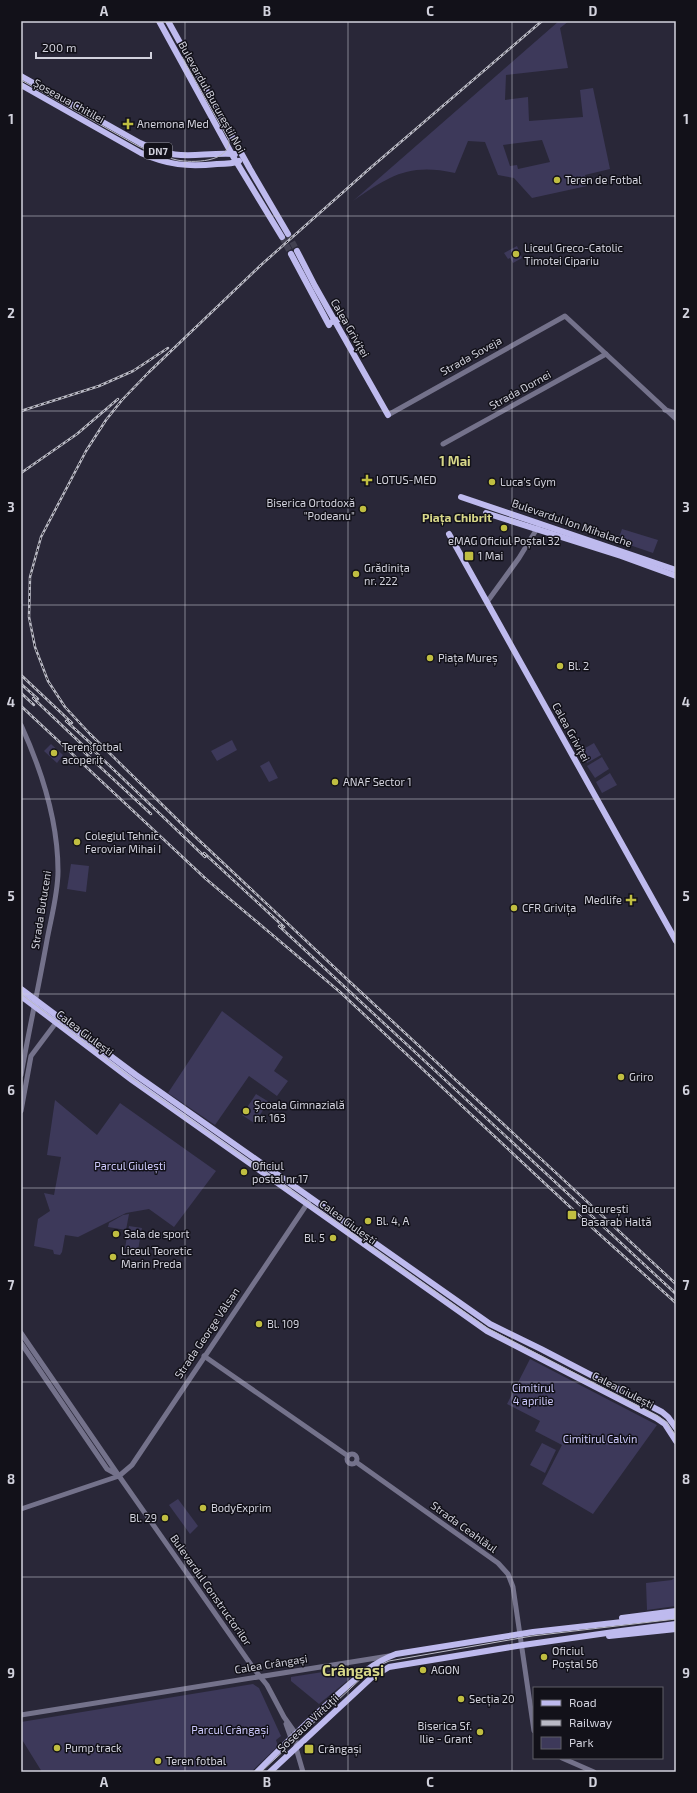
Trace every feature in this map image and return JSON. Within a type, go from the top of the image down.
[{"type":"main road","name":"Bulevardul Bucureștii Noi","points":[[159,21],[237,162]]},
{"type":"main road","name":"Bulevardul Bucureștii Noi","points":[[168,21],[242,156]]},
{"type":"main road","name":"Șoseaua Chitilei","points":[[21,76],[140,144],[158,151],[183,156],[232,154],[242,156],[237,162],[190,166],[176,165],[158,160],[141,153],[21,85]]},
{"type":"main road","points":[[237,162],[285,235],[242,156]]},
{"type":"main road","name":"Calea Griviței","points":[[332,323],[325,318],[294,252],[332,323],[388,415]]},
{"type":"main road","points":[[332,323],[342,318]]},
{"type":"main road","name":"Bulevardul Ion Mihalache","points":[[461,497],[676,570]]},
{"type":"main road","name":"Bulevardul Ion Mihalache","points":[[486,513],[676,576]]},
{"type":"main road","name":"Calea Griviței","points":[[449,534],[676,941]]},
{"type":"main road","name":"Calea Giulești","points":[[21,988],[141,1079],[490,1324],[662,1412],[668,1417],[676,1428]]},
{"type":"main road","name":"Calea Giulești","points":[[21,996],[132,1080],[487,1331],[656,1418],[665,1424],[676,1441]]},
{"type":"main road","points":[[583,1626],[592,1622],[676,1611]]},
{"type":"main road","name":"Calea Crângași","points":[[396,1654],[521,1634],[676,1616]]},
{"type":"main road","points":[[522,1645],[676,1624]]},
{"type":"main road","points":[[586,1636],[600,1637],[676,1629]]},
{"type":"main road","name":"Șoseaua Virtuții","points":[[270,1772],[374,1675],[383,1670],[400,1664],[522,1645]]},
{"type":"main road","name":"Șoseaua Virtuții","points":[[256,1772],[364,1671],[378,1662],[396,1654]]},
{"type":"street","name":"Strada Soveja","points":[[388,415],[564,316],[568,317],[606,354]]},
{"type":"street","name":"Strada Dornei","points":[[443,444],[606,354]]},
{"type":"street","points":[[606,354],[676,420]]},
{"type":"street","points":[[664,410],[676,413]]},
{"type":"street","points":[[488,602],[519,558],[540,523]]},
{"type":"street","name":"Strada Butuceni","points":[[21,725],[42,775],[52,808],[58,869],[57,883],[34,1007]]},
{"type":"street","points":[[21,1111],[34,1007]]},
{"type":"street","points":[[21,1075],[28,1055],[59,1018]]},
{"type":"street","name":"Strada George Vâlsan","points":[[118,1476],[135,1461],[311,1198]]},
{"type":"street","name":"Bulevardul Constructorilor","points":[[21,1333],[107,1469],[118,1476],[260,1676],[268,1685],[293,1737]]},
{"type":"street","name":"Bulevardul Constructorilor","points":[[21,1343],[75,1418]]},
{"type":"street","name":"Strada Ceahlăul","points":[[204,1356],[348,1456],[347,1461],[350,1464],[354,1464],[356,1462],[504,1569],[512,1584],[522,1645]]},
{"type":"street","points":[[21,1509],[118,1476]]},
{"type":"street","points":[[522,1645],[533,1724]]},
{"type":"street","name":"Calea Crângași","points":[[21,1715],[396,1654]]},
{"type":"street","points":[[293,1737],[303,1772]]},
{"type":"street","points":[[564,1759],[594,1772]]},
{"type":"green space","points":[[559,21],[569,21],[560,28],[568,68],[506,75],[505,100],[528,97],[529,121],[583,117],[580,90],[593,88],[610,169],[585,175],[587,186],[532,198],[514,178],[498,175],[485,142],[468,141],[455,173],[439,170],[424,170],[400,174],[378,185],[353,201]],"holes":[[[542,140],[550,162],[518,169],[517,165],[510,166],[503,145]]]},
{"type":"green space","points":[[517,246],[522,258],[513,263],[504,253]]},
{"type":"green space","points":[[622,529],[658,540],[653,553],[618,541]]},
{"type":"green space","points":[[232,740],[237,750],[217,761],[211,751]]},
{"type":"green space","points":[[594,743],[601,755],[587,763],[580,751]]},
{"type":"green space","name":"Teren fotbal acoperit","points":[[51,744],[63,755],[57,763],[44,751]]},
{"type":"green space","points":[[602,757],[609,769],[595,778],[587,766]]},
{"type":"green space","points":[[269,761],[278,778],[269,782],[260,766]]},
{"type":"green space","points":[[610,773],[617,785],[602,793],[596,782]]},
{"type":"green space","points":[[71,864],[89,866],[86,892],[67,889]]},
{"type":"green space","points":[[222,1011],[283,1057],[274,1071],[288,1081],[277,1096],[249,1076],[215,1125],[168,1093]]},
{"type":"green space","points":[[256,1094],[269,1102],[254,1123],[242,1115]]},
{"type":"green space","name":"Parcul Giulești","points":[[55,1100],[97,1135],[120,1103],[216,1171],[174,1227],[149,1209],[126,1213],[78,1237],[65,1235],[62,1252],[60,1255],[54,1254],[53,1250],[34,1246],[38,1219],[50,1211],[44,1193],[54,1195],[61,1157],[47,1155]]},
{"type":"green space","points":[[129,1214],[126,1230],[108,1227],[109,1223],[123,1215]]},
{"type":"green space","points":[[129,1226],[142,1228],[138,1250],[125,1248]]},
{"type":"green space","name":"Cimitirul Calvin","points":[[530,1359],[657,1425],[593,1514],[542,1484],[562,1445],[535,1431],[540,1421],[507,1404]]},
{"type":"green space","points":[[542,1443],[556,1450],[545,1473],[530,1465]]},
{"type":"green space","points":[[178,1499],[198,1526],[190,1534],[169,1505]]},
{"type":"green space","points":[[676,1576],[676,1606],[647,1610],[646,1583],[672,1580]]},
{"type":"green space","points":[[361,1666],[364,1667],[319,1704],[291,1681],[291,1677]]},
{"type":"green space","name":"Parcul Crângași","points":[[253,1684],[259,1688],[281,1736],[276,1740],[278,1746],[251,1772],[42,1772],[21,1738],[21,1722]]},
{"type":"tunnel","points":[[288,234],[297,251]]},
{"type":"tunnel","points":[[282,237],[291,254]]},
{"type":"tram line","points":[[21,80],[147,150],[177,160],[209,160],[223,153],[228,148],[229,140],[182,57]]},
{"type":"tram line","points":[[21,994],[133,1079],[487,1328],[658,1416],[666,1422],[676,1436]]},
{"type":"tram line","points":[[261,1772],[367,1673],[389,1661],[532,1636],[676,1619]]},
{"type":"railway","points":[[542,21],[368,170],[261,265],[149,372],[122,400],[106,420],[86,451],[41,537],[30,577],[29,617],[35,647],[48,681],[65,707],[90,734],[187,829],[350,982],[676,1284]]},
{"type":"railway","points":[[21,411],[99,386],[133,371],[168,348]]},
{"type":"railway","points":[[21,473],[77,434],[118,399]]},
{"type":"railway","points":[[21,675],[72,723]]},
{"type":"railway","points":[[21,684],[38,699]]},
{"type":"railway","points":[[21,693],[34,705]]},
{"type":"railway","points":[[33,698],[91,753]]},
{"type":"railway","points":[[21,706],[206,879],[340,992],[598,1233],[676,1303]]},
{"type":"railway","points":[[66,721],[96,748]]},
{"type":"railway","points":[[90,747],[205,857]]},
{"type":"railway","points":[[84,752],[151,814]]},
{"type":"railway","points":[[204,853],[284,927]]},
{"type":"railway","points":[[279,926],[676,1294]]},
{"type":"place","name":"Anemona Med","points":[[128,124]]},
{"type":"place","name":"Teren de Fotbal","points":[[557,180]]},
{"type":"place","name":"Liceul Greco-Catolic Timotei Cipariu","points":[[516,254]]},
{"type":"place","name":"LOTUS-MED","points":[[367,480]]},
{"type":"place","name":"Luca's Gym","points":[[492,482]]},
{"type":"place","name":"Biserica Ortodoxă \"Podeanu\"","points":[[363,509]]},
{"type":"place","name":"eMAG Oficiul Poștal 32","points":[[504,528]]},
{"type":"place","name":"1 Mai","points":[[469,556]]},
{"type":"place","name":"Grădinița nr. 222","points":[[356,574]]},
{"type":"place","name":"Piața Mureș","points":[[430,658]]},
{"type":"place","name":"Bl. 2","points":[[560,666]]},
{"type":"place","name":"Teren fotbal acoperit","points":[[54,753]]},
{"type":"place","name":"ANAF Sector 1","points":[[335,782]]},
{"type":"place","name":"Colegiul Tehnic Feroviar Mihai I","points":[[77,842]]},
{"type":"place","name":"Medlife","points":[[631,900]]},
{"type":"place","name":"CFR Grivița","points":[[514,908]]},
{"type":"place","name":"Griro","points":[[621,1077]]},
{"type":"place","name":"Şcoala Gimnazială nr. 163","points":[[246,1111]]},
{"type":"place","name":"Oficiul postal nr.17","points":[[244,1172]]},
{"type":"place","name":"București Basarab Haltă","points":[[572,1215]]},
{"type":"place","name":"Bl. 4, A","points":[[368,1221]]},
{"type":"place","name":"Sala de sport","points":[[116,1234]]},
{"type":"place","name":"Bl. 5","points":[[333,1238]]},
{"type":"place","name":"Liceul Teoretic Marin Preda","points":[[113,1257]]},
{"type":"place","name":"Bl. 109","points":[[259,1324]]},
{"type":"place","name":"BodyExprim","points":[[203,1508]]},
{"type":"place","name":"Bl. 29","points":[[165,1518]]},
{"type":"place","name":"Oficiul Poștal 56","points":[[544,1657]]},
{"type":"place","name":"AGON","points":[[423,1670]]},
{"type":"place","name":"Secția 20","points":[[461,1699]]},
{"type":"place","name":"Biserica Sf. Ilie - Grant","points":[[480,1732]]},
{"type":"place","name":"Pump track","points":[[57,1748]]},
{"type":"place","name":"Crângași","points":[[309,1749]]},
{"type":"place","name":"Teren fotbal","points":[[158,1761]]},
{"type":"district","name":"1 Mai","points":[[455,461]]},
{"type":"district","name":"Piața Chibrit","points":[[457,518]]},
{"type":"district","name":"Crângași","points":[[353,1671]]},
{"type":"park label","name":"Cimitirul 4 aprilie","points":[[533,1394]]}]
